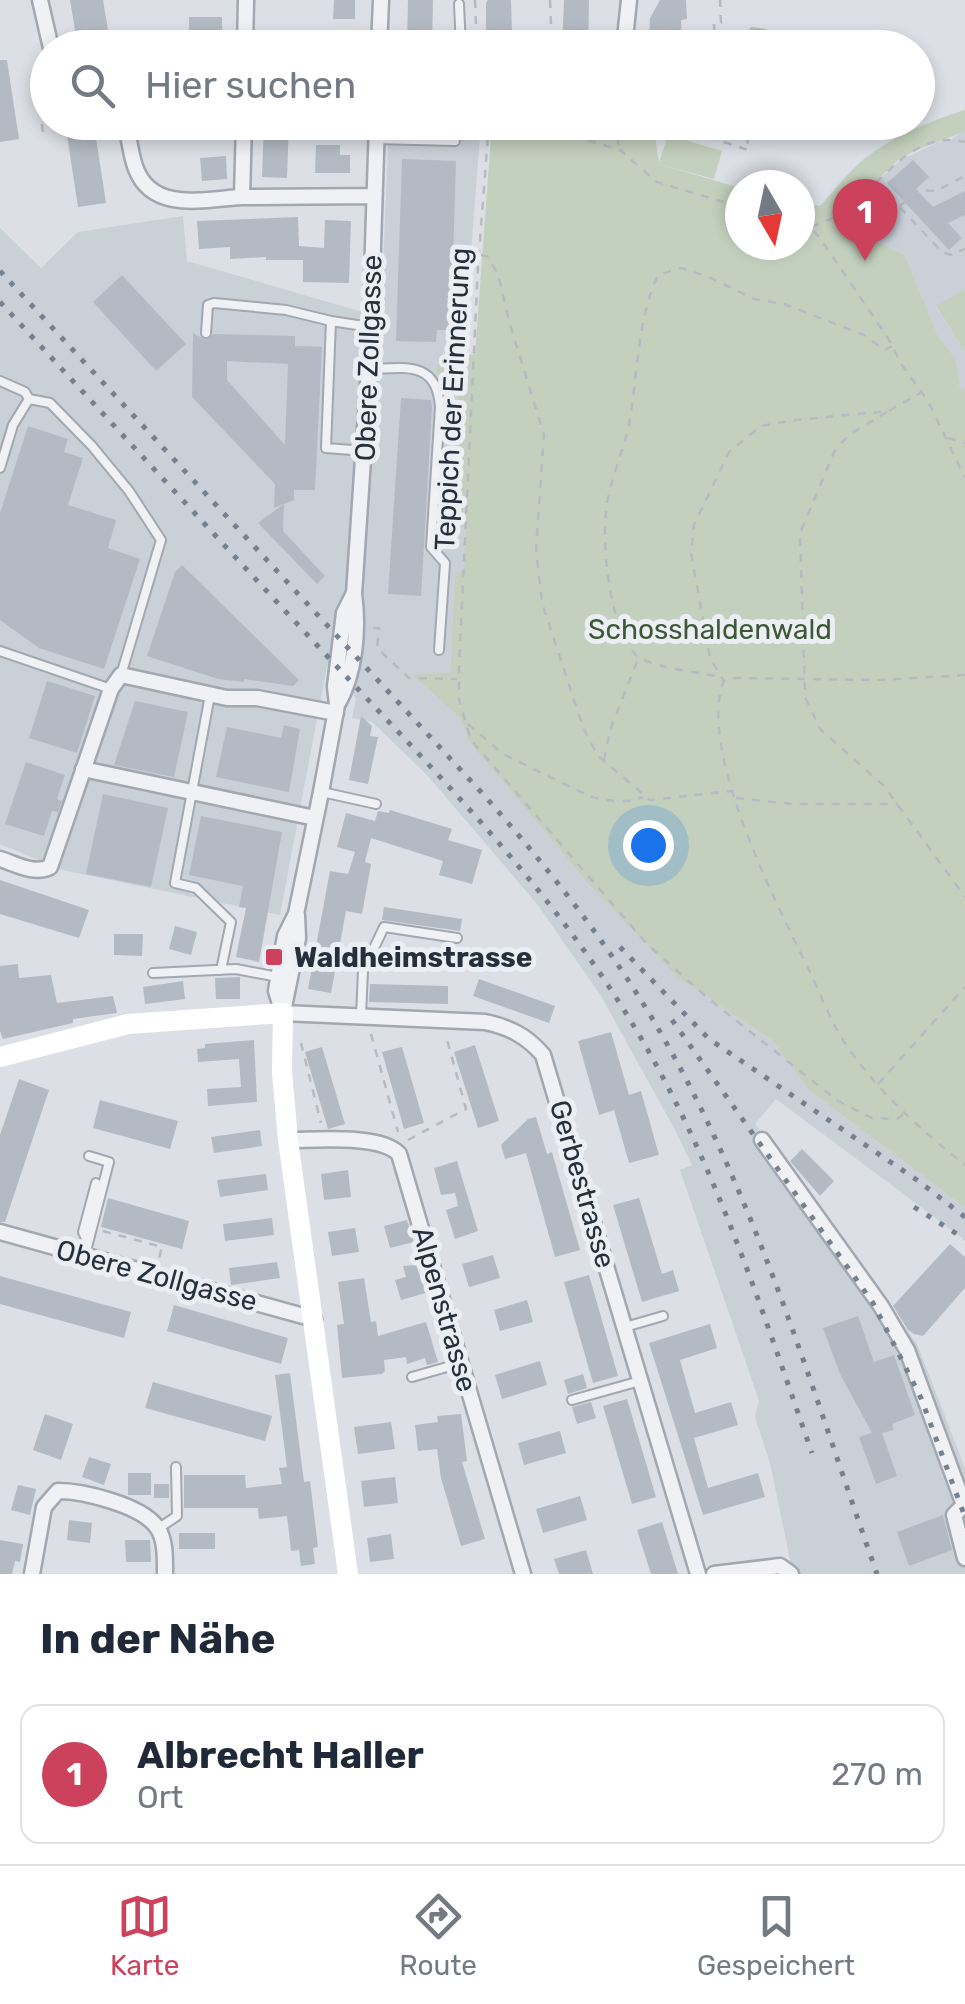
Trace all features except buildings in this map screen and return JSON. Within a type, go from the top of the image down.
[{"type":"street","points":[[40,0],[48,30]]},
{"type":"street","points":[[245,30],[246,0]]},
{"type":"street","points":[[380,30],[381,0]]},
{"type":"street","points":[[626,30],[630,0]]},
{"type":"street","points":[[129,140],[137,172],[156,195],[178,200],[374,196]]},
{"type":"street","points":[[242,197],[244,140]]},
{"type":"street","name":"Obere Zollgasse","points":[[283,1013],[276,991],[286,936],[296,914],[337,709],[335,686],[344,613],[354,594],[369,369],[376,140]]},
{"type":"street","points":[[0,859],[33,870],[50,867],[112,689],[121,675],[210,694],[337,709]]},
{"type":"street","points":[[83,769],[315,818]]},
{"type":"street","name":"Obere Zollgasse","points":[[296,914],[298,938],[283,1013],[282,1072],[348,1574]]},
{"type":"street","points":[[0,1057],[128,1024],[283,1013]]},
{"type":"street","name":"Gerbestrasse","points":[[283,1013],[499,1025],[531,1041],[542,1055],[698,1574]]},
{"type":"street","points":[[288,1140],[377,1142],[393,1148]]},
{"type":"street","points":[[762,1140],[881,1306],[907,1350],[964,1504],[954,1515],[954,1524],[965,1558]]},
{"type":"street","name":"Alpenstrasse","points":[[393,1148],[402,1161],[523,1574]]},
{"type":"street","name":"Obere Zollgasse","points":[[0,1232],[86,1249],[161,1277],[314,1320]]},
{"type":"street","points":[[32,1574],[44,1507],[58,1490],[82,1491],[142,1515],[158,1528],[165,1574]]},
{"type":"street","points":[[714,1574],[780,1566],[791,1574]]},
{"type":"lane","points":[[459,4],[460,30]]},
{"type":"lane","points":[[415,140],[454,141]]},
{"type":"lane","points":[[206,334],[208,305],[214,303],[286,310],[370,327]]},
{"type":"lane","points":[[332,320],[326,448],[365,451]]},
{"type":"lane","points":[[369,369],[411,368],[424,372],[437,388],[440,406],[431,547],[445,563],[439,650]]},
{"type":"lane","points":[[0,381],[25,392],[29,399],[50,403],[129,491],[161,540],[121,675]]},
{"type":"lane","points":[[0,468],[13,425],[29,399]]},
{"type":"lane","points":[[0,651],[112,689]]},
{"type":"lane","points":[[210,694],[176,883],[196,888],[230,922],[221,970]]},
{"type":"lane","points":[[321,792],[376,804]]},
{"type":"lane","points":[[363,1015],[364,971],[384,927],[457,938]]},
{"type":"lane","points":[[153,973],[236,969],[279,977]]},
{"type":"lane","points":[[86,1249],[110,1162],[89,1156]]},
{"type":"lane","points":[[86,1249],[83,1232],[96,1183]]},
{"type":"lane","points":[[625,1327],[662,1316]]},
{"type":"lane","points":[[412,1377],[461,1363]]},
{"type":"lane","points":[[572,1400],[640,1380]]},
{"type":"lane","points":[[158,1528],[178,1516],[176,1467]]},
{"type":"path","points":[[475,0],[476,30]]},
{"type":"path","points":[[550,0],[551,30]]},
{"type":"path","points":[[714,30],[714,24],[721,23],[720,0]]},
{"type":"path","name":"Teppich der Erinnerung","points":[[465,724],[458,679],[488,140]]},
{"type":"path","points":[[590,140],[620,150],[657,182],[725,202]]},
{"type":"path","points":[[617,140],[620,150]]},
{"type":"path","points":[[717,140],[748,150],[748,140]]},
{"type":"path","points":[[815,225],[848,208],[914,151],[938,141],[965,142]]},
{"type":"path","points":[[899,207],[918,190],[936,191],[965,176]]},
{"type":"path","points":[[876,182],[942,252],[951,255],[965,250]]},
{"type":"path","points":[[815,233],[922,392],[965,478]]},
{"type":"path","points":[[479,255],[487,256],[498,274],[544,435],[536,549],[542,602],[583,728],[597,756],[644,796],[660,802],[732,791]]},
{"type":"path","points":[[892,346],[885,350],[864,335],[784,304],[754,299],[681,268],[658,274],[647,299],[628,430],[616,463],[606,523],[605,542],[617,621],[639,658],[724,681],[965,675]]},
{"type":"path","points":[[922,392],[850,434],[836,450],[800,533],[803,679],[805,696],[820,729],[842,752],[869,770],[965,897]]},
{"type":"path","points":[[724,681],[710,658],[691,553],[694,525],[729,452],[761,426],[888,411]]},
{"type":"path","points":[[947,438],[965,443]]},
{"type":"path","points":[[363,626],[379,628],[378,648],[409,678],[458,679]]},
{"type":"path","points":[[604,762],[610,730],[639,658]]},
{"type":"path","points":[[724,681],[719,694],[720,732],[732,791],[755,858],[824,1002],[848,1048],[877,1085],[904,1114],[965,1165]]},
{"type":"path","points":[[465,724],[503,754],[589,796],[634,800],[644,796]]},
{"type":"path","points":[[465,724],[482,752],[646,944],[838,1101],[872,1118],[897,1119],[904,1114]]},
{"type":"path","points":[[735,798],[792,804],[898,804]]},
{"type":"path","points":[[877,1085],[965,988]]},
{"type":"path","points":[[283,1013],[298,1033],[326,1140]]},
{"type":"path","points":[[363,1015],[397,1122],[398,1136],[393,1148]]},
{"type":"path","points":[[393,1148],[466,1110],[442,1019]]},
{"type":"path","points":[[92,1228],[162,1247],[161,1277]]},
{"type":"shaded area","points":[[965,130],[965,289],[936,307],[965,352],[965,390],[960,390],[956,359],[938,336],[905,255],[880,243],[859,226],[857,201],[899,161]]},
{"type":"shaded area","points":[[388,140],[480,140],[463,356],[439,358],[457,386],[461,519],[466,520],[463,570],[455,574],[450,674],[413,676],[459,717],[470,743],[591,887],[677,977],[773,1041],[808,1089],[965,1208],[965,1240],[776,1099],[755,1124],[917,1344],[965,1468],[965,1574],[793,1574],[770,1463],[755,1417],[759,1401],[680,1170],[692,1165],[675,1130],[601,996],[537,904],[427,775],[372,722],[352,718],[356,698],[327,666],[280,915],[62,870],[0,844],[0,228],[41,268],[78,232],[183,216],[187,261],[381,314]]},
{"type":"green space","name":"Schosshaldenwald","points":[[965,110],[965,130],[898,160],[857,200],[862,215],[859,226],[880,243],[905,255],[938,336],[956,359],[960,389],[965,390],[965,1208],[808,1089],[773,1041],[677,977],[591,887],[470,743],[459,717],[412,675],[450,673],[455,574],[463,570],[466,520],[461,519],[457,386],[445,386],[436,372],[439,358],[475,354],[491,140],[656,140],[659,162],[666,140],[685,140],[722,151],[714,179],[659,164],[725,184],[725,260],[815,260],[815,205],[820,206],[852,170],[887,143],[935,140],[935,121]]},
{"type":"green space","points":[[965,289],[965,352],[936,306]]},
{"type":"railway","points":[[0,271],[482,793],[557,883],[626,977],[700,1107],[758,1237],[877,1574]]},
{"type":"railway","points":[[0,302],[452,790],[530,881],[602,977],[663,1079],[713,1183],[812,1453]]},
{"type":"railway","points":[[620,947],[709,1039],[965,1217]]},
{"type":"railway","points":[[672,1020],[873,1303],[921,1398],[965,1517]]},
{"type":"railway","points":[[914,1207],[965,1239]]},
{"type":"place","name":"Albrecht Haller","points":[[865,261]]},
{"type":"place","name":"Waldheimstrasse","points":[[274,957]]}]
